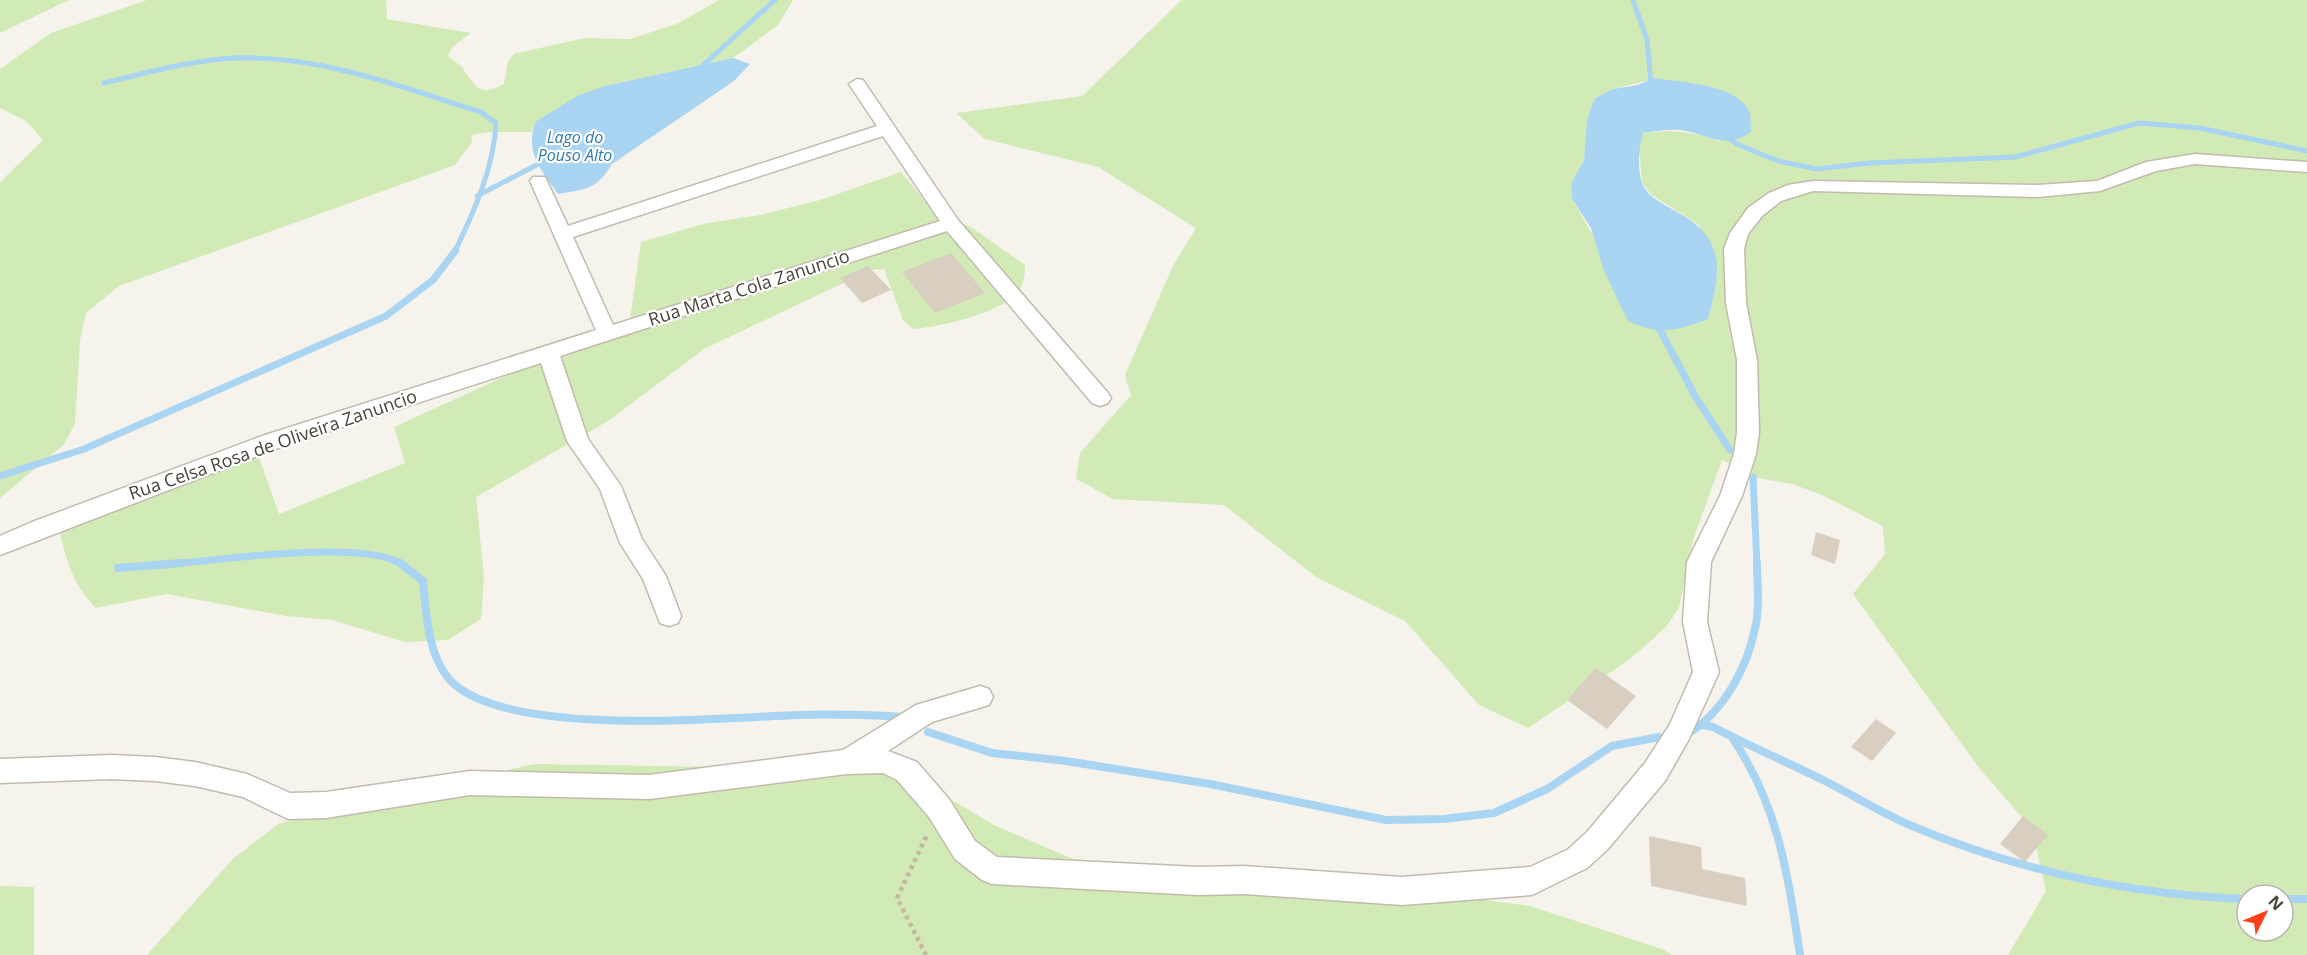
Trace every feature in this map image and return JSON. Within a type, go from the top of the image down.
[{"type":"street","points":[[857,84],[951,224],[1100,398]]},
{"type":"street","points":[[563,234],[886,129]]},
{"type":"street","points":[[0,771],[111,767],[155,769],[195,774],[247,786],[288,806],[326,805],[470,783],[650,787],[847,762],[884,761],[908,771],[939,808],[965,850],[992,870],[1187,881],[1244,880],[1402,891],[1532,881],[1577,859],[1597,841],[1654,772],[1680,730],[1706,672],[1695,622],[1699,562],[1731,496],[1745,454],[1749,391],[1747,360],[1736,303],[1734,257],[1739,233],[1755,212],[1775,197],[1794,189],[1813,186],[2038,191],[2100,186],[2152,166],[2194,159],[2307,167]]},
{"type":"street","points":[[539,180],[607,333]]},
{"type":"street","name":"Rua Marta Cola Zanuncio","points":[[548,351],[951,224]]},
{"type":"street","points":[[548,351],[578,441],[610,486],[632,543],[654,576],[669,616]]},
{"type":"street","name":"Rua Celsa Rosa de Oliveira Zanuncio","points":[[0,546],[40,528],[273,441],[548,351]]},
{"type":"street","points":[[847,762],[925,713],[980,697]]},
{"type":"path","points":[[926,955],[897,898],[939,808]]},
{"type":"green space","points":[[0,0],[69,0],[0,33]]},
{"type":"green space","points":[[147,0],[386,0],[387,19],[471,33],[452,47],[448,56],[462,68],[477,87],[485,90],[504,84],[508,61],[514,54],[584,38],[630,39],[679,23],[719,0],[793,0],[778,25],[733,58],[605,86],[535,122],[531,132],[491,132],[471,135],[472,142],[455,165],[119,286],[86,313],[80,340],[75,424],[64,444],[0,498],[0,182],[43,140],[26,121],[0,108],[0,69],[51,33]]},
{"type":"green space","points":[[1182,0],[2307,0],[2307,955],[2008,955],[2046,891],[2032,829],[1980,769],[1853,594],[1885,554],[1883,526],[1822,495],[1792,484],[1757,478],[1722,460],[1693,540],[1679,608],[1666,627],[1630,659],[1528,728],[1479,705],[1405,621],[1316,577],[1224,505],[1113,499],[1076,479],[1080,453],[1131,395],[1125,375],[1173,266],[1196,228],[1098,167],[985,139],[956,113],[1082,96]],"holes":[[[1653,79],[1722,142],[1692,134],[1664,131],[1643,133],[1639,145],[1642,183],[1652,195],[1699,225],[1717,268],[1708,319],[1592,234],[1572,199],[1571,183],[1584,160],[1587,119],[1595,98],[1613,89]]]},
{"type":"green space","points":[[901,172],[935,213],[971,227],[1025,265],[1023,281],[1015,295],[981,314],[938,326],[913,329],[903,320],[884,269],[871,270],[704,349],[608,421],[476,497],[484,577],[481,619],[448,640],[405,642],[332,620],[286,616],[167,594],[96,608],[72,574],[60,534],[134,492],[257,452],[279,514],[405,463],[394,427],[630,319],[641,242],[707,223],[760,215],[820,200]]},
{"type":"green space","points":[[885,760],[994,825],[1115,877],[1232,866],[1530,906],[1662,949],[1672,955],[147,955],[233,859],[278,824],[534,764],[848,769]]},
{"type":"green space","points":[[0,886],[34,887],[34,955],[0,955]]},
{"type":"water","name":"Lago do Pouso Alto","points":[[733,58],[750,64],[734,81],[612,164],[596,184],[558,194],[536,161],[532,143],[535,122],[579,95],[605,86]]},
{"type":"water","points":[[1653,78],[1691,83],[1731,94],[1748,109],[1751,132],[1725,141],[1681,130],[1643,133],[1639,158],[1642,183],[1648,193],[1696,224],[1706,235],[1714,250],[1717,269],[1708,319],[1668,330],[1650,329],[1628,321],[1604,271],[1591,228],[1572,199],[1571,183],[1584,160],[1587,119],[1595,98],[1613,89],[1638,85]]},
{"type":"building","points":[[951,253],[985,293],[935,313],[902,272]]},
{"type":"building","points":[[868,266],[891,290],[862,303],[840,278]]},
{"type":"building","points":[[1816,532],[1840,540],[1835,564],[1811,555]]},
{"type":"building","points":[[1596,668],[1636,696],[1607,729],[1567,700]]},
{"type":"building","points":[[1876,719],[1896,733],[1872,761],[1851,747]]},
{"type":"building","points":[[2023,816],[2048,835],[2025,862],[2000,844]]},
{"type":"building","points":[[1649,836],[1701,847],[1702,869],[1745,878],[1747,906],[1651,886]]},
{"type":"waterway","points":[[700,68],[775,0]]},
{"type":"waterway","points":[[1633,0],[1647,40],[1651,83],[1654,85]]},
{"type":"waterway","points":[[104,83],[202,61],[235,58],[267,58],[360,74],[481,112],[496,123],[491,156],[480,195]]},
{"type":"waterway","points":[[1727,137],[1739,145],[1778,161],[1816,169],[1870,163],[2015,157],[2139,123],[2200,128],[2307,151]]},
{"type":"waterway","points":[[480,195],[544,161]]},
{"type":"waterway","points":[[455,251],[480,195]]},
{"type":"waterway","points":[[0,476],[84,449],[386,316],[433,280],[456,250]]},
{"type":"waterway","points":[[1657,324],[1695,396],[1730,450]]},
{"type":"waterway","points":[[1753,477],[1757,565]]},
{"type":"waterway","points":[[162,565],[287,553],[324,552],[384,557],[402,565]]},
{"type":"waterway","points":[[118,568],[181,563]]},
{"type":"waterway","points":[[400,563],[423,581],[430,636],[445,674],[454,684],[483,701],[522,712],[568,718],[618,720],[811,715],[903,717]]},
{"type":"waterway","points":[[1686,735],[1712,714],[1723,701],[1747,656],[1757,617],[1757,563]]},
{"type":"waterway","points":[[1703,725],[1713,727],[1809,773],[1901,821],[1993,856],[2034,868],[2118,886],[2204,897],[2235,898]]},
{"type":"waterway","points":[[928,732],[992,753],[1066,761],[1210,784],[1386,820],[1444,819],[1494,813],[1547,789],[1612,746],[1659,737]]},
{"type":"waterway","points":[[1733,739],[1749,765],[1771,816],[1786,870],[1800,955]]},
{"type":"waterway","points":[[2295,899],[2307,899]]}]
